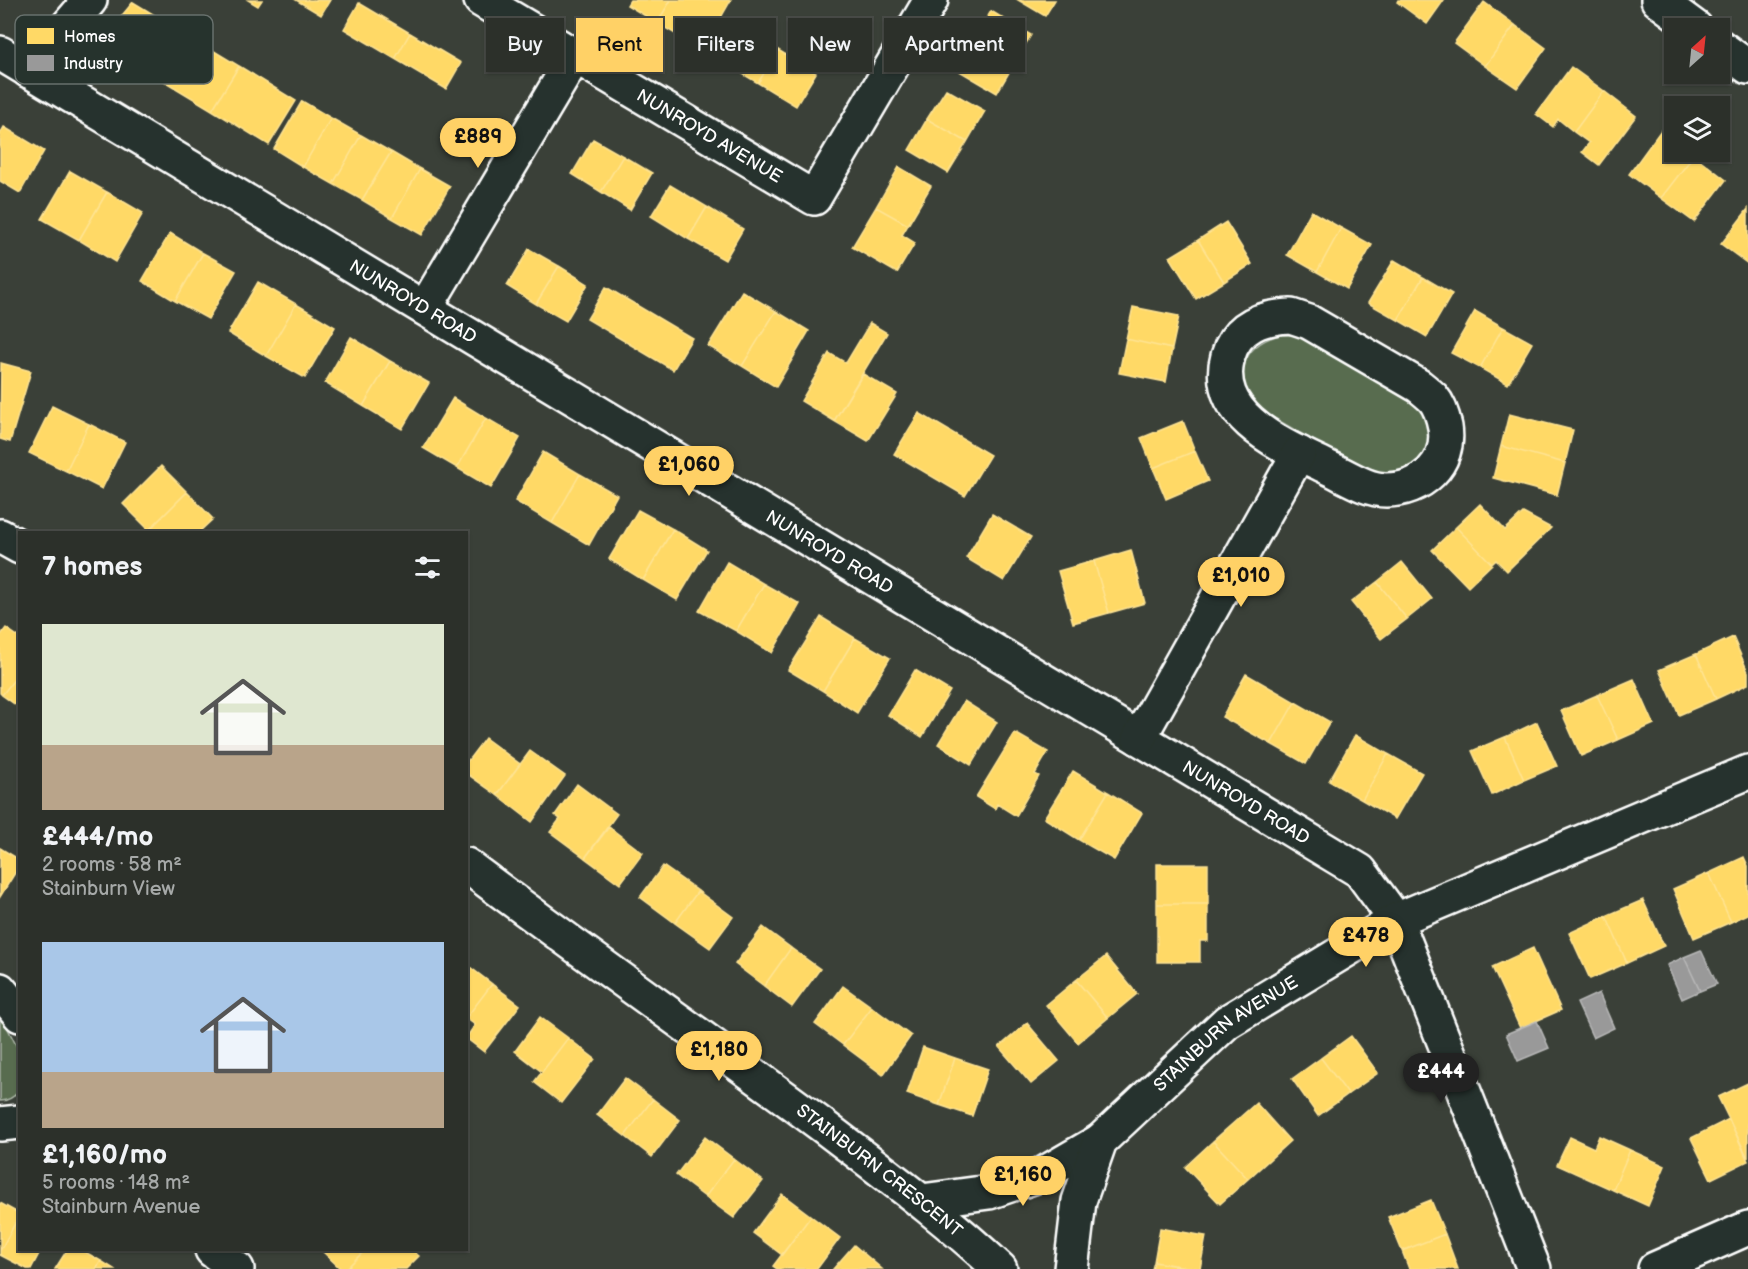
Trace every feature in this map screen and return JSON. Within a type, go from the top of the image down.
[{"type":"street","points":[[77,15],[90,0]]},
{"type":"street","name":"NUNROYD AVENUE","points":[[481,0],[814,198],[931,0]]},
{"type":"street","points":[[1658,0],[1682,18]]},
{"type":"street","name":"NUNROYD ROAD","points":[[0,53],[15,62]]},
{"type":"street","points":[[1730,53],[1748,67]]},
{"type":"street","points":[[425,309],[575,56]]},
{"type":"street","name":"NUNROYD ROAD","points":[[51,84],[1360,871],[1396,920],[1534,1269]]},
{"type":"street","points":[[1292,316],[1309,322],[1419,386],[1434,399],[1443,416],[1446,435],[1443,454],[1427,477],[1402,490],[1382,490],[1364,485],[1299,453],[1269,438],[1245,417],[1233,403],[1226,386],[1225,367],[1230,349],[1240,333],[1255,322],[1273,317],[1292,316]]},
{"type":"street","points":[[1139,738],[1299,453]]},
{"type":"street","points":[[0,536],[18,546]]},
{"type":"street","name":"STAINBURN AVENUE","points":[[1071,1269],[1079,1201],[1100,1141],[1227,1022],[1396,920],[1748,772]]},
{"type":"street","name":"STAINBURN CRESCENT","points":[[468,867],[576,948],[780,1094],[922,1201],[1000,1269]]},
{"type":"street","points":[[0,990],[18,1012]]},
{"type":"street","points":[[0,1124],[18,1122]]},
{"type":"street","points":[[922,1201],[989,1192],[1045,1173],[1100,1141]]},
{"type":"street","points":[[1655,1269],[1748,1228]]},
{"type":"street","points":[[213,1251],[237,1269]]},
{"type":"green space","points":[[1279,335],[1293,335],[1306,340],[1411,402],[1422,411],[1429,423],[1431,437],[1429,451],[1422,463],[1399,477],[1371,474],[1257,408],[1249,397],[1245,385],[1244,364],[1256,347]]},
{"type":"green space","points":[[0,1018],[18,1049],[18,1092],[11,1098],[0,1101]]},
{"type":"building: Homes","points":[[248,0],[262,0],[258,6]]},
{"type":"building: Homes","points":[[296,0],[330,0],[321,15]]},
{"type":"building: Homes","points":[[630,0],[671,0],[660,18],[649,18],[627,5]]},
{"type":"building: Homes","points":[[671,0],[731,0],[721,18],[675,18],[675,34],[663,27],[663,18],[660,18]]},
{"type":"building: Homes","points":[[1018,0],[1055,0],[1045,16]]},
{"type":"building: Homes","points":[[1398,0],[1444,0],[1427,24],[1397,2]]},
{"type":"building: Homes","points":[[133,2],[155,15],[122,15]]},
{"type":"building: Homes","points":[[1484,2],[1515,25],[1485,66],[1454,43]]},
{"type":"building: Homes","points":[[359,3],[410,33],[395,59],[344,29]]},
{"type":"building: Homes","points":[[991,11],[1003,18],[987,18]]},
{"type":"building: Homes","points":[[1515,25],[1546,48],[1517,88],[1485,66]]},
{"type":"building: Homes","points":[[1025,31],[1031,35],[1025,45]]},
{"type":"building: Homes","points":[[410,33],[461,63],[446,89],[395,59]]},
{"type":"building: Homes","points":[[213,50],[239,66],[212,110],[169,84],[213,84]]},
{"type":"building: Homes","points":[[778,50],[788,56],[788,72],[816,73],[796,106],[758,83],[765,72],[776,72]]},
{"type":"building: Homes","points":[[239,66],[296,101],[269,145],[212,110]]},
{"type":"building: Homes","points":[[1571,67],[1604,91],[1574,132],[1558,119],[1553,127],[1536,114]]},
{"type":"building: Homes","points":[[739,72],[765,72],[758,83]]},
{"type":"building: Homes","points":[[961,72],[1009,72],[997,93]]},
{"type":"building: Homes","points":[[946,89],[985,111],[967,142],[927,119]]},
{"type":"building: Homes","points":[[1604,91],[1636,116],[1599,165],[1582,152],[1589,143],[1574,132]]},
{"type":"building: Homes","points":[[302,101],[331,118],[303,167],[274,149]]},
{"type":"building: Homes","points":[[331,118],[361,135],[333,184],[303,167]]},
{"type":"building: Homes","points":[[927,119],[967,142],[948,173],[909,150]]},
{"type":"building: Homes","points":[[4,127],[44,151],[20,193],[0,181],[0,134]]},
{"type":"building: Homes","points":[[1661,130],[1664,132],[1664,162],[1689,162],[1661,198],[1629,174]]},
{"type":"building: Homes","points":[[361,135],[391,152],[362,200],[333,184]]},
{"type":"building: Homes","points":[[593,139],[623,156],[601,192],[572,174]]},
{"type":"building: Homes","points":[[391,152],[420,169],[392,218],[362,200]]},
{"type":"building: Homes","points":[[623,156],[652,173],[630,210],[601,192]]},
{"type":"building: Homes","points":[[1689,162],[1703,162],[1726,180],[1694,222],[1661,198]]},
{"type":"building: Homes","points":[[899,167],[931,186],[908,225],[876,207]]},
{"type":"building: Homes","points":[[420,169],[450,186],[422,235],[392,218]]},
{"type":"building: Homes","points":[[70,171],[107,192],[79,240],[42,219]]},
{"type":"building: Homes","points":[[670,185],[707,207],[688,239],[651,216]]},
{"type":"building: Homes","points":[[107,192],[143,213],[115,262],[79,240]]},
{"type":"building: Homes","points":[[707,207],[743,229],[725,260],[688,239]]},
{"type":"building: Homes","points":[[876,207],[908,225],[902,235],[915,243],[897,273],[852,247]]},
{"type":"building: Homes","points":[[1748,209],[1748,264],[1721,244]]},
{"type":"building: Homes","points":[[1311,211],[1341,228],[1317,272],[1287,255]]},
{"type":"building: Homes","points":[[1226,222],[1252,264],[1224,282],[1198,240]]},
{"type":"building: Homes","points":[[1341,228],[1372,245],[1347,289],[1317,272]]},
{"type":"building: Homes","points":[[170,233],[203,253],[175,301],[142,281]]},
{"type":"building: Homes","points":[[1198,240],[1224,282],[1196,299],[1170,257]]},
{"type":"building: Homes","points":[[529,249],[559,266],[536,304],[507,286]]},
{"type":"building: Homes","points":[[203,253],[236,271],[208,319],[175,301]]},
{"type":"building: Homes","points":[[1394,260],[1423,277],[1398,320],[1368,303]]},
{"type":"building: Homes","points":[[559,266],[588,284],[566,321],[536,304]]},
{"type":"building: Homes","points":[[1423,277],[1452,294],[1427,337],[1398,320]]},
{"type":"building: Homes","points":[[258,282],[296,304],[266,356],[228,333]]},
{"type":"building: Homes","points":[[606,287],[692,338],[673,370],[587,319]]},
{"type":"building: Homes","points":[[742,291],[776,311],[742,366],[708,346]]},
{"type":"building: Homes","points":[[296,304],[335,327],[305,378],[266,356]]},
{"type":"building: Homes","points":[[1133,307],[1179,316],[1172,349],[1126,339]]},
{"type":"building: Homes","points":[[776,311],[809,331],[776,387],[742,366]]},
{"type":"building: Homes","points":[[1475,311],[1503,327],[1480,368],[1451,353]]},
{"type":"building: Homes","points":[[870,323],[887,333],[834,421],[801,401],[829,353],[846,363]]},
{"type":"building: Homes","points":[[1503,327],[1532,343],[1508,384],[1480,368]]},
{"type":"building: Homes","points":[[351,337],[390,361],[363,406],[325,383]]},
{"type":"building: Homes","points":[[1126,339],[1172,349],[1166,382],[1119,373]]},
{"type":"building: Homes","points":[[390,361],[429,383],[402,429],[363,406]]},
{"type":"building: Homes","points":[[1,363],[31,371],[10,442],[0,439]]},
{"type":"building: Homes","points":[[863,374],[897,394],[868,441],[834,421]]},
{"type":"building: Homes","points":[[453,398],[486,418],[457,468],[423,448]]},
{"type":"building: Homes","points":[[52,406],[89,424],[66,471],[29,453]]},
{"type":"building: Homes","points":[[919,413],[990,455],[965,496],[894,454]]},
{"type":"building: Homes","points":[[1509,414],[1573,430],[1565,463],[1501,446]]},
{"type":"building: Homes","points":[[486,418],[520,438],[491,488],[457,468]]},
{"type":"building: Homes","points":[[1183,421],[1195,451],[1153,468],[1141,438]]},
{"type":"building: Homes","points":[[89,424],[125,442],[102,489],[66,471]]},
{"type":"building: Homes","points":[[1501,446],[1565,463],[1557,495],[1493,478]]},
{"type":"building: Homes","points":[[1195,451],[1208,481],[1166,499],[1153,468]]},
{"type":"building: Homes","points":[[543,452],[580,474],[552,523],[515,501]]},
{"type":"building: Homes","points":[[161,466],[187,492],[149,530],[123,504]]},
{"type":"building: Homes","points":[[580,474],[617,495],[589,545],[552,523]]},
{"type":"building: Homes","points":[[187,492],[213,519],[200,531],[149,530]]},
{"type":"building: Homes","points":[[1480,504],[1505,530],[1523,513],[1551,528],[1507,571],[1496,560],[1492,564],[1456,527]]},
{"type":"building: Homes","points":[[638,510],[673,529],[643,580],[609,559]]},
{"type":"building: Homes","points":[[992,514],[1031,537],[1004,581],[966,558]]},
{"type":"building: Homes","points":[[1456,527],[1492,564],[1468,587],[1432,550]]},
{"type":"building: Homes","points":[[673,529],[707,550],[677,600],[643,580]]},
{"type":"building: Homes","points":[[1131,550],[1145,603],[1109,613],[1094,561]]},
{"type":"building: Homes","points":[[1094,561],[1109,613],[1073,623],[1058,571]]},
{"type":"building: Homes","points":[[727,562],[764,584],[736,631],[699,611]]},
{"type":"building: Homes","points":[[1402,562],[1432,599],[1407,619],[1377,582]]},
{"type":"building: Homes","points":[[1377,582],[1407,619],[1381,639],[1351,602]]},
{"type":"building: Homes","points":[[764,584],[800,604],[772,653],[736,631]]},
{"type":"building: Homes","points":[[821,617],[855,638],[823,691],[788,670]]},
{"type":"building: Homes","points":[[6,628],[18,637],[18,675],[2,695],[0,693],[0,636]]},
{"type":"building: Homes","points":[[1733,637],[1748,672],[1748,684],[1716,699],[1696,654]]},
{"type":"building: Homes","points":[[855,638],[890,658],[857,713],[823,691]]},
{"type":"building: Homes","points":[[1696,654],[1716,699],[1679,715],[1659,670]]},
{"type":"building: Homes","points":[[915,670],[950,691],[922,737],[888,715]]},
{"type":"building: Homes","points":[[1246,674],[1295,702],[1271,744],[1222,717]]},
{"type":"building: Homes","points":[[18,675],[18,707],[2,695]]},
{"type":"building: Homes","points":[[1634,679],[1654,724],[1618,740],[1597,695]]},
{"type":"building: Homes","points":[[1597,695],[1618,740],[1581,756],[1561,711]]},
{"type":"building: Homes","points":[[964,701],[997,722],[971,765],[938,744]]},
{"type":"building: Homes","points":[[1295,702],[1330,722],[1306,764],[1271,744]]},
{"type":"building: Homes","points":[[1537,722],[1557,766],[1524,780],[1505,737]]},
{"type":"building: Homes","points":[[1015,733],[1048,752],[1035,774],[1039,776],[1016,816],[997,804],[995,809],[976,797]]},
{"type":"building: Homes","points":[[1355,735],[1388,754],[1362,800],[1329,781]]},
{"type":"building: Homes","points":[[1505,737],[1524,780],[1492,795],[1472,751]]},
{"type":"building: Homes","points":[[485,738],[520,764],[497,795],[468,774],[468,760]]},
{"type":"building: Homes","points":[[530,751],[565,776],[532,822],[497,795]]},
{"type":"building: Homes","points":[[1388,754],[1422,773],[1395,819],[1362,800]]},
{"type":"building: Homes","points":[[1073,771],[1108,792],[1079,840],[1044,818]]},
{"type":"building: Homes","points":[[577,784],[617,814],[585,858],[550,832],[560,819],[555,815]]},
{"type":"building: Homes","points":[[1108,792],[1142,813],[1114,860],[1079,840]]},
{"type":"building: Homes","points":[[609,827],[643,853],[620,884],[585,858]]},
{"type":"building: Homes","points":[[0,848],[18,859],[18,868],[0,897]]},
{"type":"building: Homes","points":[[1744,857],[1748,866],[1748,914],[1731,922],[1709,873]]},
{"type":"building: Homes","points":[[1157,864],[1208,864],[1208,904],[1157,904]]},
{"type":"building: Homes","points":[[663,866],[698,891],[675,923],[640,897]]},
{"type":"building: Homes","points":[[1709,873],[1731,922],[1694,938],[1673,889]]},
{"type":"building: Homes","points":[[698,891],[733,917],[710,948],[675,923]]},
{"type":"building: Homes","points":[[1643,900],[1664,946],[1627,963],[1606,916]]},
{"type":"building: Homes","points":[[1157,904],[1208,904],[1208,941],[1200,941],[1200,962],[1157,962]]},
{"type":"building: Homes","points":[[1606,916],[1627,963],[1590,979],[1569,933]]},
{"type":"building: Homes","points":[[763,927],[791,948],[764,986],[735,964]]},
{"type":"building: Homes","points":[[791,948],[820,969],[792,1007],[764,986]]},
{"type":"building: Homes","points":[[1533,948],[1561,1010],[1520,1028],[1492,967]]},
{"type":"building: Homes","points":[[1106,956],[1137,994],[1108,1018],[1076,980]]},
{"type":"building: Homes","points":[[468,966],[492,984],[468,1015]]},
{"type":"building: Homes","points":[[1076,980],[1108,1018],[1078,1043],[1046,1005]]},
{"type":"building: Homes","points":[[492,984],[520,1005],[484,1052],[468,1040],[468,1035],[475,1025],[468,1020],[468,1015]]},
{"type":"building: Homes","points":[[843,986],[872,1007],[843,1045],[815,1024]]},
{"type":"building: Homes","points":[[872,1007],[911,1036],[883,1075],[843,1045]]},
{"type":"building: Homes","points":[[540,1017],[568,1038],[542,1072],[515,1051]]},
{"type":"building: Homes","points":[[1027,1023],[1059,1061],[1031,1084],[999,1047]]},
{"type":"building: Homes","points":[[1351,1036],[1378,1073],[1348,1094],[1321,1058]]},
{"type":"building: Homes","points":[[568,1038],[595,1059],[561,1103],[534,1082]]},
{"type":"building: Homes","points":[[923,1047],[955,1058],[939,1105],[907,1094]]},
{"type":"building: Homes","points":[[955,1058],[988,1069],[972,1116],[939,1105]]},
{"type":"building: Homes","points":[[1321,1058],[1348,1094],[1318,1116],[1292,1079]]},
{"type":"building: Homes","points":[[625,1078],[653,1099],[625,1136],[597,1115]]},
{"type":"building: Homes","points":[[1748,1083],[1748,1158],[1718,1097]]},
{"type":"building: Homes","points":[[653,1099],[680,1120],[652,1157],[625,1136]]},
{"type":"building: Homes","points":[[1256,1103],[1290,1141],[1248,1179],[1213,1141]]},
{"type":"building: Homes","points":[[1729,1119],[1748,1161],[1711,1179],[1691,1138]]},
{"type":"building: Homes","points":[[1599,1136],[1630,1150],[1613,1190],[1557,1165],[1570,1137],[1594,1148]]},
{"type":"building: Homes","points":[[705,1137],[734,1159],[705,1197],[676,1175]]},
{"type":"building: Homes","points":[[1213,1141],[1248,1179],[1220,1204],[1185,1167]]},
{"type":"building: Homes","points":[[1630,1150],[1665,1166],[1648,1206],[1613,1190]]},
{"type":"building: Homes","points":[[734,1159],[763,1181],[734,1218],[705,1197]]},
{"type":"building: Homes","points":[[782,1194],[811,1216],[782,1255],[753,1233]]},
{"type":"building: Homes","points":[[1431,1200],[1445,1234],[1402,1251],[1388,1217]]},
{"type":"building: Homes","points":[[0,1203],[18,1213],[18,1218],[0,1251]]},
{"type":"building: Homes","points":[[811,1216],[840,1238],[817,1269],[777,1269],[773,1266]]},
{"type":"building: Homes","points":[[18,1219],[18,1251],[40,1251],[31,1269],[27,1269],[0,1255]]},
{"type":"building: Homes","points":[[1160,1228],[1206,1236],[1200,1269],[1154,1262]]},
{"type":"building: Homes","points":[[1445,1234],[1458,1269],[1409,1269],[1402,1251]]},
{"type":"building: Homes","points":[[854,1245],[882,1269],[833,1269]]},
{"type":"building: Homes","points":[[66,1251],[84,1251],[101,1261],[96,1269],[55,1269]]},
{"type":"building: Homes","points":[[322,1251],[364,1251],[346,1269],[341,1269]]},
{"type":"building: Homes","points":[[364,1251],[413,1251],[419,1256],[406,1269],[346,1269]]},
{"type":"building: Homes","points":[[101,1261],[114,1269],[96,1269]]},
{"type":"building: Homes","points":[[1154,1262],[1195,1269],[1152,1269]]},
{"type":"building: Industry","points":[[1701,950],[1717,984],[1700,991],[1684,957]]},
{"type":"building: Industry","points":[[1684,957],[1700,991],[1682,999],[1667,965]]},
{"type":"building: Industry","points":[[1599,993],[1614,1028],[1593,1038],[1577,1003]]},
{"type":"building: Industry","points":[[1537,1021],[1549,1048],[1518,1061],[1506,1034]]}]
